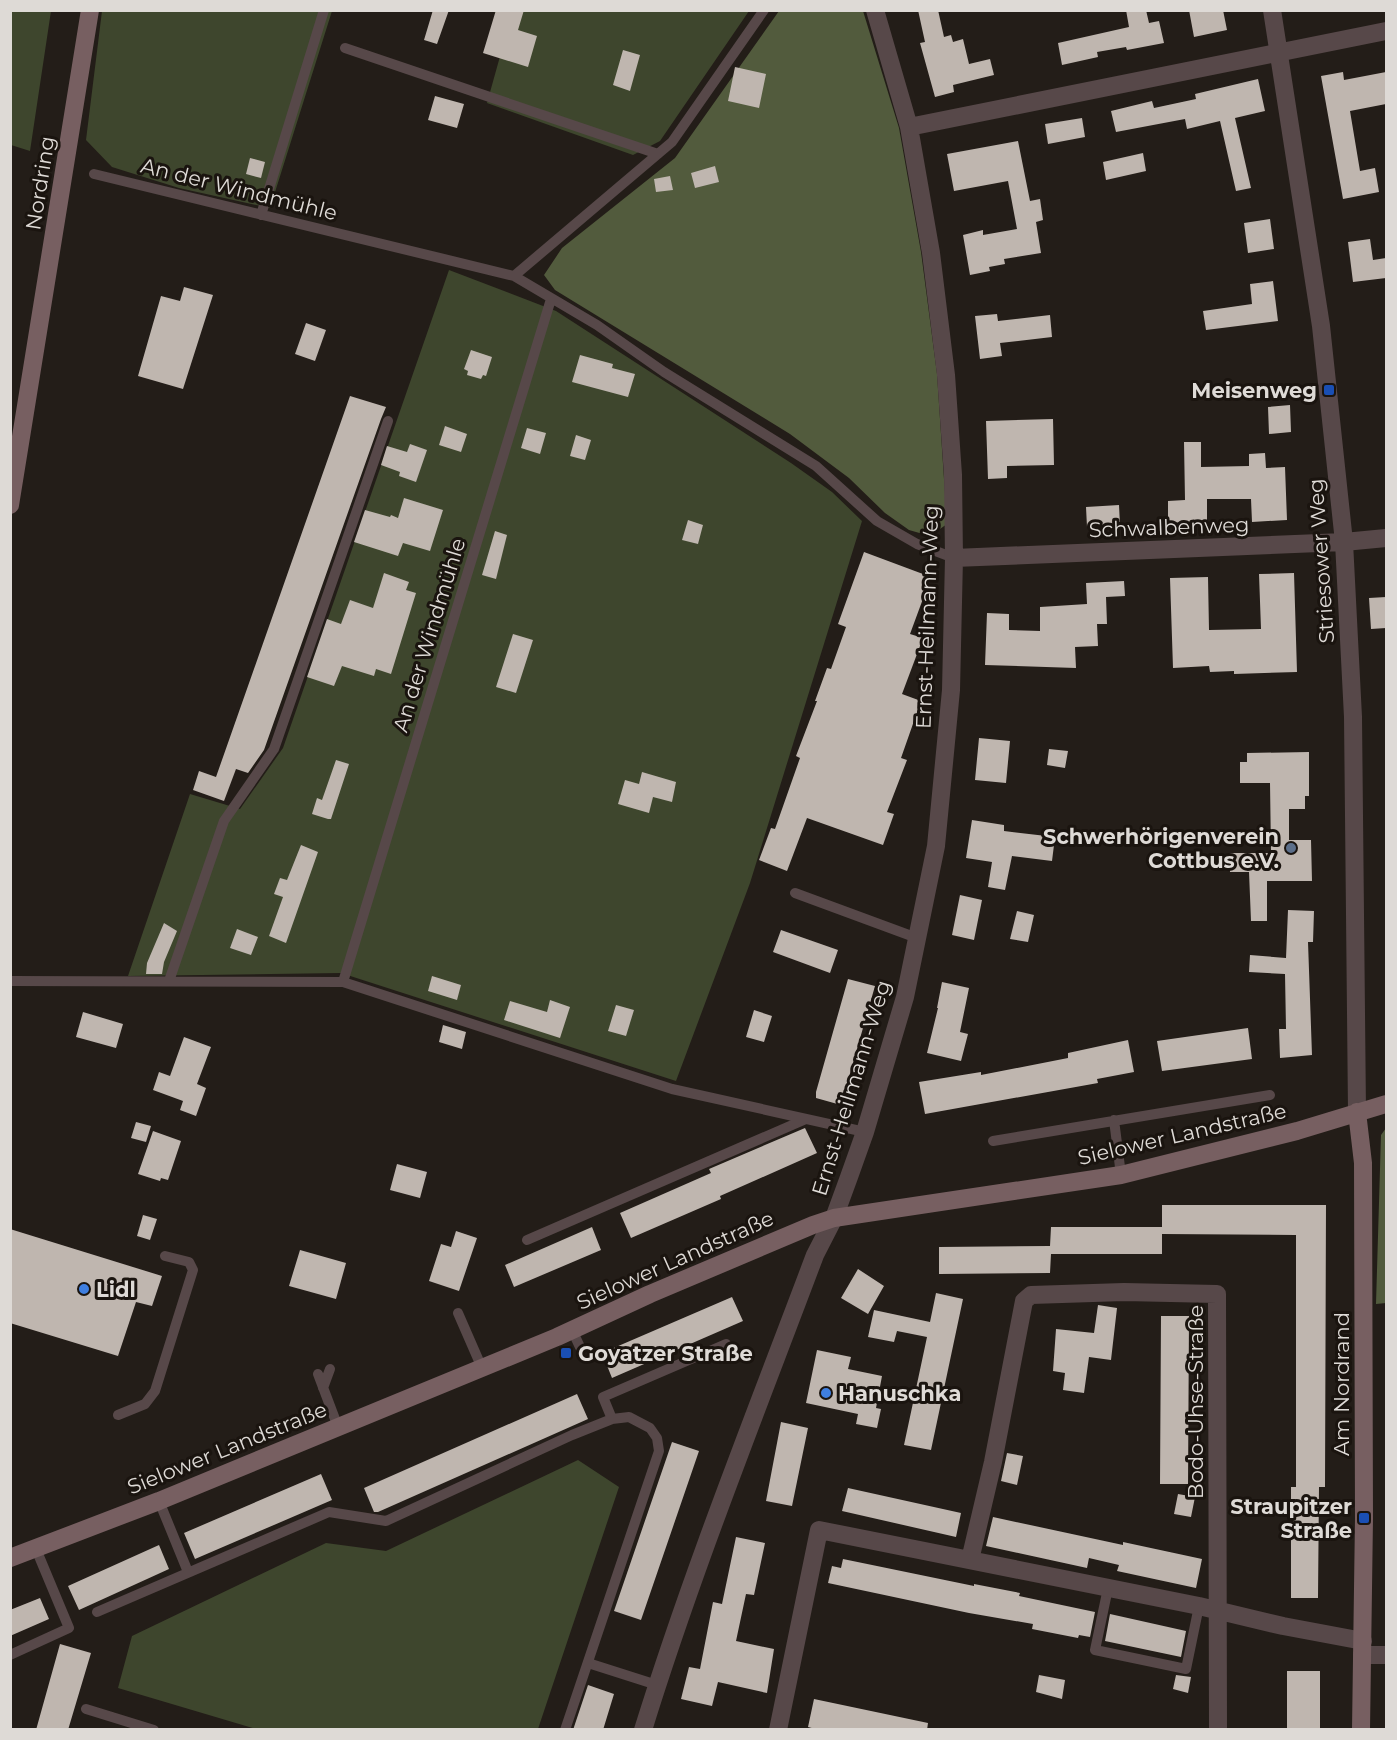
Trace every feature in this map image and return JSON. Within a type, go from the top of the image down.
[{"type":"main road","name":"Nordring","points":[[10,505],[90,10]]},
{"type":"main road","name":"Sielower Landstraße","points":[[10,1558],[159,1502],[834,1218],[1121,1175],[1297,1131],[1386,1104]]},
{"type":"main road","name":"Am Nordrand","points":[[1357,1112],[1363,1163],[1361,1730]]},
{"type":"street","name":"Ernst-Heilmann-Weg","points":[[834,1218],[865,1132],[905,997],[936,846],[951,690],[953,475],[946,375],[931,253],[909,127],[875,10]]},
{"type":"street","name":"Striesower Weg","points":[[1272,10],[1321,326],[1344,542],[1353,717],[1357,1112]]},
{"type":"street","points":[[909,127],[1386,31]]},
{"type":"street","name":"Schwalbenweg","points":[[954,558],[1344,542],[1386,538]]},
{"type":"street","points":[[643,1730],[657,1684],[812,1264],[834,1218]]},
{"type":"street","name":"Bodo-Uhse-Straße","points":[[970,1560],[993,1462],[1024,1301],[1031,1295],[1112,1292],[1217,1294],[1219,1610]]},
{"type":"street","points":[[778,1730],[819,1530],[1219,1610],[1386,1655]]},
{"type":"street","points":[[1218,1730],[1219,1610]]},
{"type":"lane","points":[[261,215],[324,10]]},
{"type":"lane","points":[[514,276],[672,142],[764,10]]},
{"type":"lane","points":[[345,48],[658,154]]},
{"type":"lane","name":"An der Windmühle","points":[[94,174],[514,276],[597,325],[664,372],[816,466],[877,521],[917,544],[954,558]]},
{"type":"lane","name":"An der Windmühle","points":[[344,981],[551,299]]},
{"type":"lane","points":[[169,981],[224,821],[274,748],[388,421]]},
{"type":"lane","points":[[795,893],[917,938]]},
{"type":"lane","points":[[10,981],[344,981],[672,1089],[865,1132]]},
{"type":"lane","points":[[993,1141],[1270,1095]]},
{"type":"lane","points":[[527,1240],[806,1119]]},
{"type":"lane","points":[[1114,1120],[1121,1175]]},
{"type":"lane","points":[[118,1415],[145,1404],[155,1392],[193,1270],[189,1262],[165,1256]]},
{"type":"lane","points":[[458,1313],[482,1368]]},
{"type":"lane","points":[[572,1330],[580,1347]]},
{"type":"lane","points":[[612,1419],[603,1397],[726,1344]]},
{"type":"lane","points":[[323,1388],[330,1369]]},
{"type":"lane","points":[[318,1374],[338,1427]]},
{"type":"lane","points":[[98,1612],[329,1512],[386,1521],[572,1435],[612,1419],[629,1418],[650,1428],[657,1438],[659,1451],[565,1730]]},
{"type":"lane","points":[[159,1502],[188,1572]]},
{"type":"lane","points":[[10,1655],[69,1628],[36,1549]]},
{"type":"lane","points":[[1108,1588],[1095,1650],[1186,1669],[1199,1606]]},
{"type":"lane","points":[[588,1663],[657,1684]]},
{"type":"lane","points":[[86,1709],[154,1730]]},
{"type":"green space","points":[[11,10],[51,11],[30,151],[11,145]]},
{"type":"green space","points":[[102,11],[332,11],[270,208],[179,188],[112,167],[86,140]]},
{"type":"green space","points":[[490,11],[749,11],[660,141],[633,155],[487,103],[511,17]]},
{"type":"green space","points":[[779,11],[863,11],[899,128],[921,252],[937,374],[947,524],[930,536],[909,530],[885,513],[849,478],[790,434],[555,290],[544,275],[562,248],[675,158]]},
{"type":"green space","points":[[449,270],[556,311],[791,463],[832,492],[862,521],[750,883],[676,1081],[341,973],[128,976],[190,794],[240,809],[283,748]]},
{"type":"green space","points":[[1386,1128],[1386,1303],[1376,1304],[1381,1135]]},
{"type":"green space","points":[[578,1460],[619,1487],[538,1729],[256,1729],[118,1688],[132,1636],[326,1543],[386,1551]]},
{"type":"building","points":[[433,10],[449,10],[437,44],[424,40]]},
{"type":"building","points":[[496,10],[524,10],[518,30],[537,36],[528,67],[483,53]]},
{"type":"building","points":[[918,10],[938,10],[944,37],[951,35],[953,42],[963,39],[969,64],[990,59],[994,75],[953,85],[954,92],[935,97],[920,43],[925,42]]},
{"type":"building","points":[[1126,10],[1146,10],[1149,23],[1159,21],[1164,43],[1127,50],[1126,47],[1097,52],[1098,57],[1062,65],[1058,43],[1129,27]]},
{"type":"building","points":[[1189,10],[1223,10],[1227,30],[1194,37]]},
{"type":"building","points":[[623,50],[640,55],[630,91],[613,85]]},
{"type":"building","points":[[735,67],[766,74],[759,108],[728,101]]},
{"type":"building","points":[[1343,72],[1344,80],[1386,72],[1386,104],[1350,111],[1360,171],[1375,168],[1379,192],[1343,199],[1321,76]]},
{"type":"building","points":[[1258,79],[1265,111],[1235,118],[1251,188],[1236,191],[1220,121],[1187,129],[1185,119],[1116,132],[1111,111],[1152,101],[1154,108],[1196,99],[1195,94]]},
{"type":"building","points":[[435,96],[464,104],[457,128],[428,120]]},
{"type":"building","points":[[1082,118],[1085,137],[1048,144],[1045,124]]},
{"type":"building","points":[[1018,141],[1030,201],[1040,199],[1043,220],[1036,222],[1041,253],[1004,259],[1005,264],[989,267],[990,271],[970,275],[963,235],[983,230],[983,235],[1017,229],[1008,181],[954,191],[947,154]]},
{"type":"building","points":[[1143,153],[1146,171],[1106,180],[1103,162]]},
{"type":"building","points":[[250,158],[265,162],[261,178],[246,174]]},
{"type":"building","points":[[715,166],[719,182],[695,188],[691,173]]},
{"type":"building","points":[[670,176],[673,190],[656,192],[654,179]]},
{"type":"building","points":[[1270,219],[1274,249],[1248,253],[1244,223]]},
{"type":"building","points":[[1370,239],[1373,260],[1386,258],[1386,278],[1353,282],[1348,242]]},
{"type":"building","points":[[1273,281],[1278,321],[1206,330],[1203,311],[1252,304],[1250,284]]},
{"type":"building","points":[[184,287],[213,295],[183,389],[138,376],[161,296],[180,301]]},
{"type":"building","points":[[997,314],[998,321],[1050,315],[1052,337],[1000,343],[1002,356],[980,359],[975,316]]},
{"type":"building","points":[[306,323],[326,330],[315,361],[295,354]]},
{"type":"building","points":[[471,350],[492,357],[486,376],[483,375],[481,379],[467,375],[468,371],[464,369]]},
{"type":"building","points":[[580,355],[613,364],[612,368],[635,374],[628,397],[572,382]]},
{"type":"building","points":[[350,396],[386,407],[264,750],[248,773],[236,769],[224,801],[193,790],[199,771],[216,777]]},
{"type":"building","points":[[1290,405],[1291,432],[1269,434],[1268,407]]},
{"type":"building","points":[[1053,419],[1054,465],[1007,466],[1007,478],[988,479],[986,421]]},
{"type":"building","points":[[445,426],[467,434],[461,452],[439,445]]},
{"type":"building","points":[[527,428],[546,433],[540,454],[521,448]]},
{"type":"building","points":[[576,435],[591,440],[585,460],[570,456]]},
{"type":"building","points":[[1184,442],[1201,442],[1201,467],[1249,466],[1249,454],[1265,453],[1266,468],[1285,467],[1287,520],[1252,522],[1251,499],[1207,499],[1207,521],[1168,523],[1168,501],[1185,500]]},
{"type":"building","points":[[410,444],[427,450],[416,482],[399,476],[400,472],[381,465],[387,446],[407,452]]},
{"type":"building","points":[[404,498],[443,510],[430,551],[403,543],[398,556],[354,542],[365,510],[398,518]]},
{"type":"building","points":[[1119,505],[1120,525],[1087,527],[1086,507]]},
{"type":"building","points":[[688,520],[703,525],[698,544],[682,540]]},
{"type":"building","points":[[495,531],[507,535],[496,579],[482,575]]},
{"type":"building","points":[[864,552],[931,577],[910,634],[923,638],[902,694],[921,701],[901,758],[907,760],[887,812],[894,814],[883,845],[807,818],[787,871],[759,860],[771,828],[775,829],[800,758],[796,756],[817,701],[815,701],[827,668],[831,669],[846,627],[838,624]]},
{"type":"building","points":[[384,573],[409,582],[406,590],[416,593],[391,674],[376,669],[374,676],[342,666],[334,686],[307,677],[327,619],[341,624],[350,600],[373,608]]},
{"type":"building","points":[[1294,573],[1297,672],[1234,674],[1234,671],[1210,672],[1209,666],[1173,668],[1170,578],[1208,577],[1209,630],[1261,629],[1259,574]]},
{"type":"building","points":[[1124,581],[1125,596],[1106,597],[1107,624],[1097,624],[1098,646],[1075,647],[1076,668],[985,665],[987,613],[1009,614],[1009,630],[1040,631],[1040,607],[1087,604],[1086,583]]},
{"type":"building","points":[[1386,597],[1386,628],[1371,629],[1369,598]]},
{"type":"building","points":[[513,634],[533,640],[516,693],[496,687]]},
{"type":"building","points":[[979,738],[1010,741],[1006,783],[975,780]]},
{"type":"building","points":[[1049,749],[1068,751],[1065,768],[1047,765]]},
{"type":"building","points":[[1309,752],[1309,796],[1305,796],[1305,809],[1289,809],[1289,840],[1311,840],[1312,881],[1267,881],[1267,921],[1251,921],[1249,872],[1230,872],[1229,853],[1271,853],[1270,783],[1240,783],[1240,762],[1247,762],[1247,753]]},
{"type":"building","points":[[336,760],[349,764],[331,819],[328,819],[312,814],[317,798],[322,800]]},
{"type":"building","points":[[642,772],[676,782],[672,802],[653,797],[649,813],[618,804],[625,780],[639,784]]},
{"type":"building","points":[[972,820],[1004,825],[1004,831],[1055,837],[1052,861],[1012,856],[1005,890],[988,887],[992,862],[966,858]]},
{"type":"building","points":[[301,845],[318,852],[286,943],[269,936],[283,897],[274,894],[280,878],[287,880]]},
{"type":"building","points":[[960,895],[982,900],[974,940],[952,935]]},
{"type":"building","points":[[1288,910],[1314,911],[1313,942],[1308,942],[1312,1055],[1280,1058],[1279,1029],[1286,1029],[1285,974],[1249,972],[1250,955],[1286,958]]},
{"type":"building","points":[[1017,911],[1034,915],[1028,942],[1010,939]]},
{"type":"building","points":[[164,923],[177,931],[164,962],[162,974],[146,974],[147,963]]},
{"type":"building","points":[[237,929],[258,937],[251,955],[230,948]]},
{"type":"building","points":[[781,930],[838,950],[830,973],[773,952]]},
{"type":"building","points":[[432,976],[461,985],[457,1000],[428,991]]},
{"type":"building","points":[[848,979],[875,986],[841,1105],[816,1098],[816,1092]]},
{"type":"building","points":[[942,982],[969,988],[960,1032],[968,1034],[961,1061],[927,1053]]},
{"type":"building","points":[[550,1000],[570,1007],[560,1038],[504,1020],[510,1001],[547,1012]]},
{"type":"building","points":[[616,1005],[634,1010],[626,1036],[608,1031]]},
{"type":"building","points":[[754,1010],[772,1016],[764,1042],[746,1037]]},
{"type":"building","points":[[83,1012],[123,1024],[116,1048],[76,1037]]},
{"type":"building","points":[[443,1025],[466,1032],[462,1049],[439,1042]]},
{"type":"building","points":[[1248,1028],[1252,1059],[1162,1071],[1157,1041]]},
{"type":"building","points":[[184,1037],[211,1047],[197,1084],[206,1088],[196,1116],[180,1110],[183,1101],[153,1090],[159,1072],[170,1076]]},
{"type":"building","points":[[1128,1040],[1134,1072],[1097,1079],[1098,1083],[925,1114],[919,1082],[981,1072],[981,1075],[1068,1058],[1068,1053]]},
{"type":"building","points":[[136,1122],[151,1126],[146,1142],[131,1138]]},
{"type":"building","points":[[805,1128],[817,1153],[720,1196],[721,1199],[631,1238],[620,1213],[711,1173],[709,1169]]},
{"type":"building","points":[[153,1131],[181,1141],[168,1180],[161,1178],[160,1181],[138,1174]]},
{"type":"building","points":[[397,1164],[427,1172],[420,1198],[390,1190]]},
{"type":"building","points":[[1162,1205],[1326,1205],[1325,1487],[1319,1487],[1318,1598],[1291,1598],[1291,1487],[1296,1487],[1296,1235],[1162,1234],[1162,1254],[1051,1254],[1050,1273],[939,1274],[939,1247],[1050,1246],[1051,1227],[1162,1227]]},
{"type":"building","points":[[143,1215],[157,1219],[150,1240],[137,1236]]},
{"type":"building","points":[[592,1227],[601,1250],[514,1287],[505,1265]]},
{"type":"building","name":"Lidl","points":[[10,1229],[162,1276],[152,1306],[136,1302],[118,1356],[10,1323]]},
{"type":"building","points":[[456,1231],[477,1238],[459,1291],[429,1281],[441,1244],[451,1247]]},
{"type":"building","points":[[300,1250],[346,1263],[336,1299],[289,1286]]},
{"type":"building","points":[[858,1269],[884,1286],[868,1314],[841,1298]]},
{"type":"building","points":[[936,1293],[963,1299],[931,1450],[904,1445],[927,1337],[897,1331],[894,1342],[868,1337],[874,1310],[930,1322]]},
{"type":"building","points":[[732,1297],[743,1321],[612,1378],[602,1353]]},
{"type":"building","points":[[1098,1305],[1117,1308],[1111,1360],[1089,1357],[1084,1393],[1063,1390],[1065,1373],[1053,1371],[1056,1329],[1094,1333]]},
{"type":"building","points":[[1161,1316],[1189,1316],[1188,1484],[1160,1484]]},
{"type":"building","points":[[817,1350],[851,1357],[848,1369],[882,1376],[876,1408],[881,1409],[877,1428],[856,1424],[858,1414],[806,1403]]},
{"type":"building","points":[[577,1394],[588,1419],[374,1512],[364,1488]]},
{"type":"building","points":[[781,1422],[808,1428],[792,1506],[766,1501]]},
{"type":"building","points":[[672,1442],[699,1451],[641,1620],[614,1611]]},
{"type":"building","points":[[1007,1453],[1023,1456],[1017,1485],[1001,1481]]},
{"type":"building","points":[[321,1474],[332,1500],[195,1559],[184,1533]]},
{"type":"building","points":[[848,1488],[961,1513],[956,1537],[842,1511]]},
{"type":"building","points":[[1178,1494],[1195,1497],[1191,1517],[1174,1514]]},
{"type":"building","points":[[993,1517],[1123,1545],[1123,1542],[1202,1559],[1196,1588],[1117,1571],[1119,1565],[1089,1558],[1087,1568],[986,1546]]},
{"type":"building","points":[[736,1537],[765,1543],[754,1595],[746,1594],[736,1641],[774,1649],[767,1693],[718,1682],[712,1706],[681,1699],[689,1667],[700,1669],[713,1602],[722,1604]]},
{"type":"building","points":[[159,1545],[169,1569],[79,1610],[68,1586]]},
{"type":"building","points":[[843,1559],[974,1586],[974,1584],[1020,1593],[1019,1596],[1095,1612],[1090,1637],[1079,1635],[1078,1638],[1032,1629],[1033,1624],[828,1583],[832,1566],[841,1568]]},
{"type":"building","points":[[40,1598],[49,1619],[10,1636],[10,1610]]},
{"type":"building","points":[[1110,1614],[1186,1631],[1181,1657],[1105,1641]]},
{"type":"building","points":[[60,1644],[91,1653],[68,1730],[36,1730]]},
{"type":"building","points":[[1287,1671],[1320,1671],[1320,1730],[1287,1730]]},
{"type":"building","points":[[1039,1675],[1065,1680],[1062,1699],[1036,1692]]},
{"type":"building","points":[[1176,1675],[1191,1677],[1188,1693],[1173,1689]]},
{"type":"building","points":[[588,1685],[614,1694],[603,1730],[573,1730]]},
{"type":"building","points":[[814,1699],[928,1723],[927,1730],[819,1730],[808,1727]]},
{"type":"place","name":"Meisenweg","points":[[1329,390]]},
{"type":"place","name":"Schwerhörigenverein Cottbus e.V.","points":[[1291,848]]},
{"type":"place","name":"Lidl","points":[[84,1289]]},
{"type":"place","name":"Goyatzer Straße","points":[[566,1353]]},
{"type":"place","name":"Hanuschka","points":[[826,1393]]},
{"type":"place","name":"Straupitzer Straße","points":[[1364,1518]]}]
